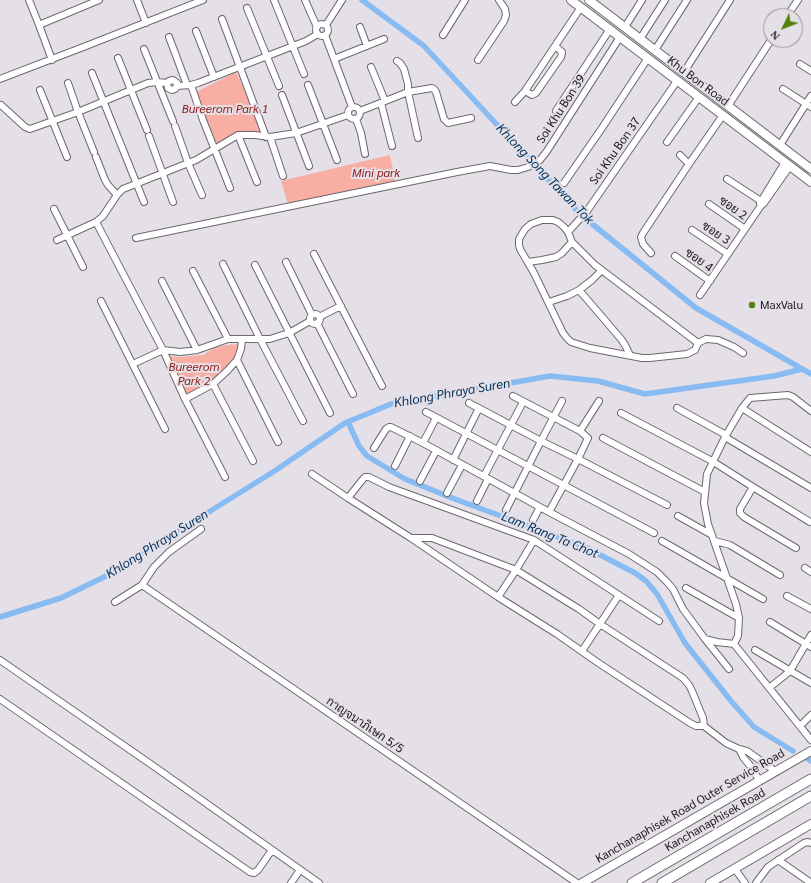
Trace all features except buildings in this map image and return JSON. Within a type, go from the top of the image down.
[{"type":"highway","name":"Kanchanaphisek Road","points":[[632,883],[811,778]]},
{"type":"highway","points":[[662,883],[811,796]]},
{"type":"main road","name":"Khu Bon Road","points":[[571,0],[811,182]]},
{"type":"main road","name":"Khu Bon Road","points":[[589,0],[811,169]]},
{"type":"main road","name":"Kanchanaphisek Road Outer Service Road","points":[[582,883],[811,751]]},
{"type":"main road","points":[[710,883],[811,824]]},
{"type":"street","points":[[29,0],[52,60]]},
{"type":"street","points":[[39,25],[99,0]]},
{"type":"street","points":[[137,0],[146,23]]},
{"type":"street","points":[[0,79],[203,0]]},
{"type":"street","points":[[274,0],[304,74]]},
{"type":"street","points":[[305,0],[317,27],[317,31],[322,35],[334,59],[352,107]]},
{"type":"street","points":[[326,25],[342,0]]},
{"type":"street","points":[[443,35],[465,0]]},
{"type":"street","points":[[478,60],[504,21],[506,15],[505,9],[499,0]]},
{"type":"street","points":[[625,27],[642,0]]},
{"type":"street","points":[[640,39],[665,0]]},
{"type":"street","points":[[655,50],[687,0]]},
{"type":"street","points":[[684,72],[730,0]]},
{"type":"street","points":[[247,8],[279,86]]},
{"type":"street","points":[[515,102],[525,91],[581,8]]},
{"type":"street","points":[[222,19],[283,176]]},
{"type":"street","points":[[317,27],[322,24],[326,25]]},
{"type":"street","points":[[1,105],[28,129],[33,129],[148,83],[167,83],[167,87],[170,90],[175,89],[177,86],[189,85],[214,78],[322,35],[328,32],[326,25]]},
{"type":"street","points":[[360,27],[367,46]]},
{"type":"street","points":[[556,111],[610,29]]},
{"type":"street","points":[[196,30],[214,78]]},
{"type":"street","points":[[169,36],[230,188]]},
{"type":"street","name":"Soi Khu Bon 39","points":[[136,238],[490,166],[511,170],[518,170],[528,167],[540,160],[547,151],[620,37]]},
{"type":"street","points":[[334,59],[384,39]]},
{"type":"street","points":[[525,91],[529,94],[536,93],[561,57],[562,52],[555,46]]},
{"type":"street","points":[[728,106],[766,48]]},
{"type":"street","points":[[144,49],[202,195]]},
{"type":"street","points":[[118,58],[148,133],[173,202]]},
{"type":"street","points":[[564,183],[648,58]]},
{"type":"street","points":[[397,61],[404,69],[418,138]]},
{"type":"street","points":[[800,64],[811,71]]},
{"type":"street","points":[[371,67],[383,102],[392,146]]},
{"type":"street","points":[[92,73],[144,202]]},
{"type":"street","name":"Soi Khu Bon 37","points":[[568,232],[587,211],[677,81]]},
{"type":"street","points":[[68,83],[105,180],[117,195]]},
{"type":"street","points":[[308,85],[337,160]]},
{"type":"street","points":[[356,119],[360,116],[360,112],[383,102],[408,92],[432,88],[436,92],[444,118],[448,123],[471,118]]},
{"type":"street","points":[[783,89],[808,106]]},
{"type":"street","points":[[40,90],[67,156]]},
{"type":"street","points":[[282,95],[309,166]]},
{"type":"street","points":[[780,145],[808,106],[811,96]]},
{"type":"street","points":[[667,142],[699,97]]},
{"type":"street","points":[[352,107],[357,108],[360,112]]},
{"type":"street","points":[[348,115],[349,110],[352,107]]},
{"type":"street","points":[[57,240],[96,222],[107,211],[117,195],[123,189],[196,160],[238,135],[268,137],[296,133],[348,115]]},
{"type":"street","points":[[348,115],[352,119],[356,119]]},
{"type":"street","points":[[651,253],[644,247],[641,237],[723,115]]},
{"type":"street","points":[[356,119],[365,154]]},
{"type":"street","points":[[238,135],[257,182]]},
{"type":"street","points":[[680,155],[689,164]]},
{"type":"street","points":[[700,295],[762,204],[787,164]]},
{"type":"street","points":[[727,179],[762,204]]},
{"type":"street","name":"ซอย 2","points":[[709,204],[745,229]]},
{"type":"street","points":[[54,209],[83,267]]},
{"type":"street","points":[[698,343],[602,270],[572,242],[568,232],[561,225],[553,220],[542,220],[531,224],[525,229],[519,239],[520,250],[549,302],[563,333],[572,342],[590,348],[650,358],[687,354],[695,350],[698,343],[706,339],[714,339],[727,343],[743,353]]},
{"type":"street","points":[[96,222],[225,477]]},
{"type":"street","name":"ซอย 3","points":[[692,230],[728,254]]},
{"type":"street","points":[[528,262],[556,257],[572,242]]},
{"type":"street","points":[[314,254],[382,386]]},
{"type":"street","name":"ซอย 4","points":[[675,256],[710,281]]},
{"type":"street","points":[[286,262],[312,314],[316,314],[353,394]]},
{"type":"street","points":[[223,264],[260,340],[303,421]]},
{"type":"street","points":[[255,265],[330,413]]},
{"type":"street","points":[[549,302],[579,290],[602,270]]},
{"type":"street","points":[[193,271],[228,339]]},
{"type":"street","points":[[162,281],[197,350]]},
{"type":"street","points":[[579,290],[621,338],[630,355]]},
{"type":"street","points":[[101,301],[165,429]]},
{"type":"street","points":[[310,321],[313,324],[341,306]]},
{"type":"street","points":[[133,364],[162,350],[180,352],[197,350],[228,339],[270,339],[289,333],[310,321],[312,314]]},
{"type":"street","points":[[185,399],[214,384],[228,371],[237,360],[241,349],[242,339]]},
{"type":"street","points":[[237,360],[278,442]]},
{"type":"street","points":[[214,384],[253,462]]},
{"type":"street","points":[[513,396],[580,431],[587,436],[588,439],[549,512]]},
{"type":"street","points":[[734,644],[738,636],[739,618],[736,604],[708,524],[704,503],[707,474],[725,436],[749,399],[788,396],[793,397],[811,411]]},
{"type":"street","points":[[506,510],[562,401]]},
{"type":"street","points":[[580,431],[599,401]]},
{"type":"street","points":[[477,500],[498,450],[523,402]]},
{"type":"street","points":[[469,403],[667,505]]},
{"type":"street","points":[[453,460],[480,408]]},
{"type":"street","points":[[677,408],[811,488]]},
{"type":"street","points":[[742,408],[811,452]]},
{"type":"street","points":[[426,412],[654,533]]},
{"type":"street","points":[[620,413],[712,462],[810,522]]},
{"type":"street","points":[[423,443],[436,418]]},
{"type":"street","points":[[374,448],[389,427],[410,436],[629,554],[657,572],[673,589],[684,609],[729,669]]},
{"type":"street","points":[[395,466],[410,436]]},
{"type":"street","points":[[603,438],[705,492]]},
{"type":"street","points":[[420,481],[436,451]]},
{"type":"street","points":[[447,493],[462,465]]},
{"type":"street","points":[[312,474],[411,538],[498,597],[558,634],[597,662],[690,723],[696,726],[704,726],[726,743],[740,750],[747,751],[776,770]]},
{"type":"street","points":[[348,498],[363,479],[365,477],[369,477],[388,487],[534,540],[659,621]]},
{"type":"street","points":[[753,487],[740,509],[740,513],[744,517],[796,548]]},
{"type":"street","points":[[533,520],[540,507]]},
{"type":"street","points":[[678,516],[712,535]]},
{"type":"street","points":[[115,602],[142,585],[154,567],[169,552],[202,529]]},
{"type":"street","points":[[411,538],[432,538],[516,570],[579,609],[683,678],[689,685],[703,718],[704,726]]},
{"type":"street","points":[[498,597],[534,540]]},
{"type":"street","points":[[662,541],[763,599]]},
{"type":"street","points":[[715,541],[730,545],[780,575]]},
{"type":"street","points":[[805,568],[811,572]]},
{"type":"street","name":"กาญจนาภิเษก 5/5","points":[[142,585],[577,883]]},
{"type":"street","points":[[686,588],[739,618]]},
{"type":"street","points":[[582,651],[619,595]]},
{"type":"street","points":[[787,596],[811,609]]},
{"type":"street","points":[[770,622],[809,645]]},
{"type":"street","points":[[769,688],[790,671],[809,645],[811,635]]},
{"type":"street","points":[[705,639],[734,644],[811,740]]},
{"type":"street","points":[[755,650],[811,683]]},
{"type":"street","points":[[0,660],[319,883]]},
{"type":"street","points":[[0,699],[250,872],[254,873],[258,870],[272,850]]},
{"type":"street","points":[[800,726],[811,715]]},
{"type":"street","points":[[740,750],[743,757],[759,780]]},
{"type":"street","points":[[752,768],[762,761]]},
{"type":"street","points":[[756,883],[768,867],[804,843],[811,843]]},
{"type":"street","points":[[778,860],[811,882]]},
{"type":"street","points":[[735,869],[744,883]]},
{"type":"street","points":[[291,883],[300,870]]},
{"type":"green space","name":"Bureerom Park 1","points":[[236,72],[264,133],[236,133],[213,148],[192,94]]},
{"type":"green space","name":"Mini park","points":[[390,155],[396,184],[288,204],[281,181]]},
{"type":"green space","name":"Bureerom Park 2","points":[[240,344],[236,358],[213,383],[185,396],[168,360],[171,356],[178,357],[203,355],[214,348]]},
{"type":"waterway","name":"Khlong Song Tawan Tok","points":[[362,0],[424,46],[581,215],[696,308],[811,374]]},
{"type":"waterway","name":"Khlong Phraya Suren","points":[[0,617],[61,598],[106,576],[273,472],[345,423],[391,404],[550,376],[598,381],[645,394],[774,376],[802,369]]},
{"type":"waterway","name":"Lam Rang Ta Chot","points":[[348,422],[359,446],[367,456],[405,479],[585,547],[635,573],[646,581],[657,594],[685,643],[731,701],[754,727],[793,751]]},
{"type":"waterway","name":"Lam Rang Ta Chot","points":[[805,757],[811,761]]},
{"type":"place","name":"MaxValu","points":[[752,305]]}]
